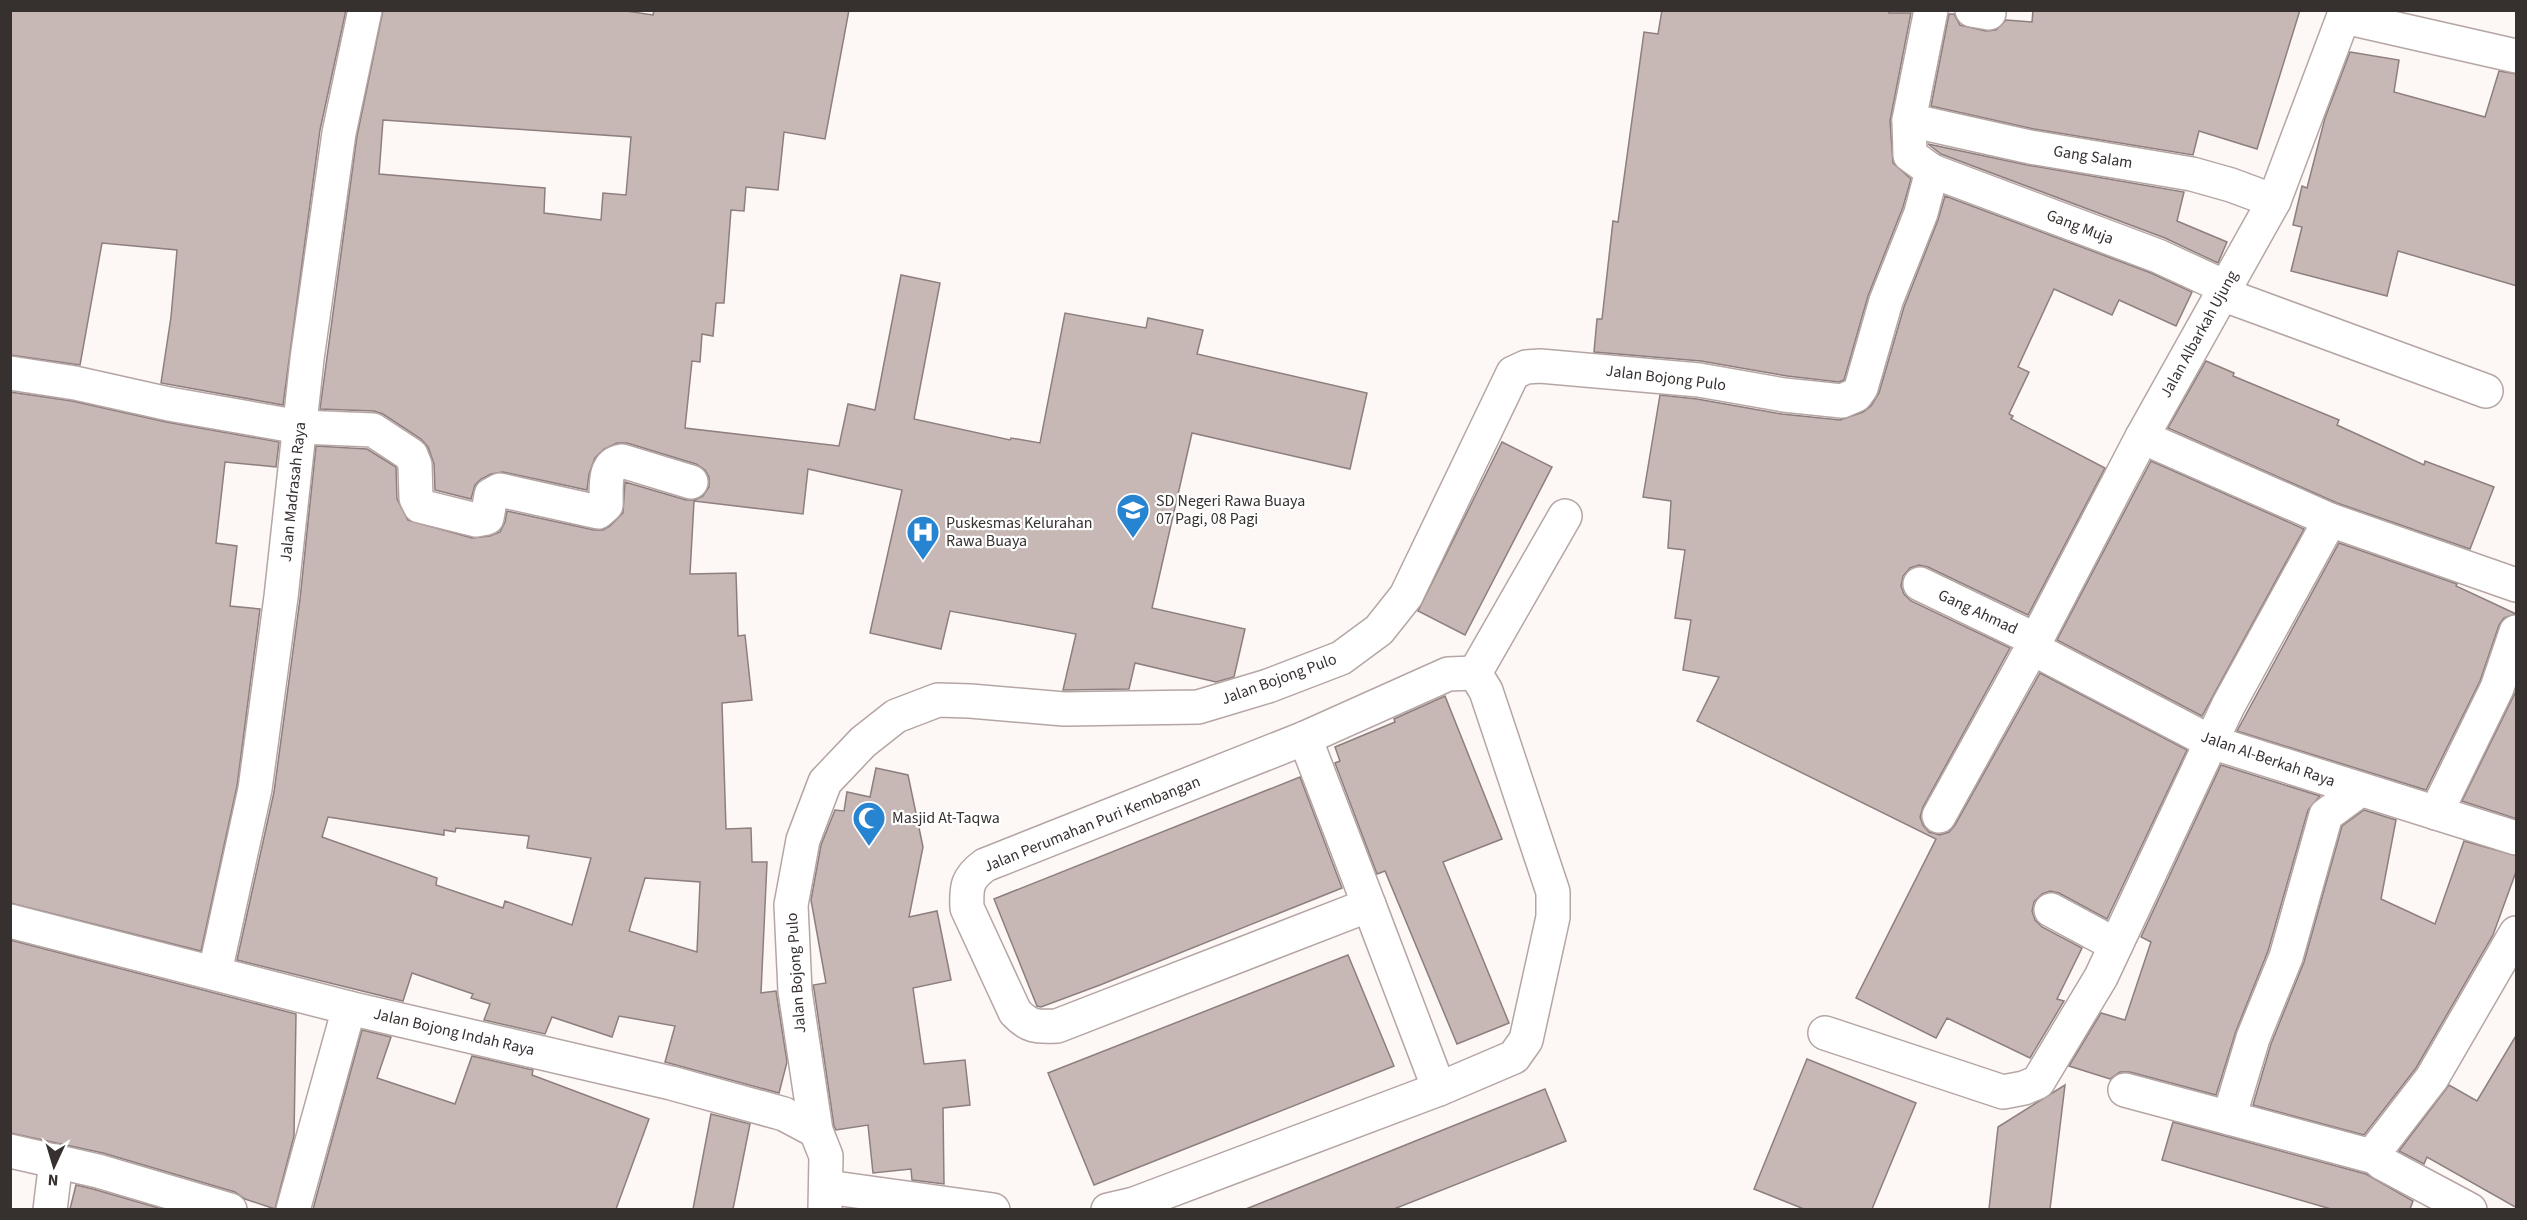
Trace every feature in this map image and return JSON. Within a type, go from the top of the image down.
[{"type":"street","points":[[1909,120],[1931,10]]},
{"type":"street","name":"Jalan Madrasah Raya","points":[[215,972],[255,789],[281,597],[307,359],[339,133],[362,11]]},
{"type":"street","points":[[2345,14],[2517,56]]},
{"type":"street","name":"Jalan Albarkah Ujung","points":[[1939,816],[2034,644],[2142,437],[2274,201],[2345,14]]},
{"type":"street","name":"Gang Muja","points":[[1909,120],[1910,155],[1932,171],[2158,256],[2223,290],[2486,391]]},
{"type":"street","name":"Gang Salam","points":[[1909,120],[2031,147],[2192,174],[2274,201]]},
{"type":"street","name":"Jalan Bojong Pulo","points":[[816,1131],[795,991],[791,905],[803,840],[825,782],[863,742],[896,716],[938,700],[1064,709],[1198,707],[1269,686],[1341,658],[1378,630],[1406,596],[1513,373],[1526,367],[1540,366],[1639,374],[1842,401],[1856,395],[1861,388],[1871,358],[1886,302],[1921,213],[1932,171]]},
{"type":"street","points":[[10,373],[75,383],[169,404],[300,427],[373,430],[411,455],[415,465],[416,498],[420,506],[476,520],[487,518],[491,495],[500,490],[598,512],[606,505],[608,470],[612,463],[622,461],[691,482]]},
{"type":"street","points":[[2142,437],[2330,520],[2517,585]]},
{"type":"street","points":[[1108,1209],[1134,1204],[1439,1089],[1514,1057],[1526,1040],[1553,917],[1553,892],[1486,691],[1475,673],[1565,516]]},
{"type":"street","points":[[1825,1033],[2003,1092],[2024,1088],[2038,1082],[2101,977],[2211,742],[2249,667],[2330,520]]},
{"type":"street","name":"Gang Ahmad","points":[[1920,584],[2034,644]]},
{"type":"street","points":[[2436,813],[2497,688],[2517,632]]},
{"type":"street","name":"Jalan Al-Berkah Raya","points":[[2034,644],[2211,742],[2517,838]]},
{"type":"street","name":"Jalan Perumahan Puri Kembangan","points":[[1369,905],[1057,1026],[1039,1027],[1025,1023],[1015,1012],[967,908],[966,890],[973,874],[985,865],[1305,738],[1448,674],[1475,673]]},
{"type":"street","points":[[1305,738],[1439,1089]]},
{"type":"street","points":[[2229,1118],[2253,1038],[2286,957],[2326,815],[2360,790]]},
{"type":"street","points":[[2051,910],[2116,945]]},
{"type":"street","name":"Jalan Bojong Indah Raya","points":[[10,921],[350,1008],[671,1083],[784,1114],[816,1131]]},
{"type":"street","points":[[2375,1156],[2377,1149],[2432,1078],[2517,933]]},
{"type":"street","points":[[293,1209],[350,1008]]},
{"type":"street","points":[[2125,1090],[2375,1156],[2382,1163],[2470,1209]]},
{"type":"street","points":[[816,1131],[826,1156],[826,1198],[993,1209]]},
{"type":"street","points":[[10,1151],[56,1161],[230,1209]]},
{"type":"street","points":[[50,1209],[56,1161]]},
{"type":"building","points":[[10,10],[346,10],[320,130],[283,405],[161,383],[171,317],[177,250],[102,243],[80,365],[10,355]]},
{"type":"building","points":[[383,10],[619,10],[653,15],[654,10],[849,10],[825,139],[784,132],[778,190],[746,187],[744,211],[731,210],[724,303],[716,303],[713,336],[702,334],[700,362],[692,361],[685,428],[839,446],[848,404],[875,410],[901,275],[940,283],[914,419],[1010,440],[1011,438],[1040,443],[1065,313],[1146,328],[1148,318],[1203,330],[1197,354],[1367,393],[1350,469],[1192,433],[1152,608],[1245,629],[1234,677],[1216,682],[1135,663],[1129,689],[1063,690],[1076,634],[950,611],[941,649],[870,633],[902,490],[808,469],[803,514],[694,501],[690,574],[736,573],[738,636],[745,635],[752,700],[722,703],[726,829],[751,828],[752,862],[767,862],[761,993],[776,991],[787,1062],[779,1093],[665,1062],[675,1026],[619,1016],[612,1037],[552,1017],[545,1034],[484,1020],[490,1004],[471,998],[473,994],[412,973],[403,1001],[237,960],[274,792],[300,599],[316,446],[367,449],[396,467],[397,499],[408,520],[472,538],[490,536],[500,532],[507,511],[603,530],[623,513],[625,482],[686,500],[695,500],[703,496],[709,487],[709,477],[705,470],[696,464],[627,443],[617,443],[604,449],[595,458],[589,474],[587,490],[503,472],[481,479],[475,485],[471,499],[435,490],[434,464],[428,447],[421,439],[383,414],[374,411],[320,409],[357,136]],"holes":[[[383,120],[631,137],[626,195],[603,193],[601,220],[544,213],[545,188],[379,174]],[[328,817],[444,835],[444,830],[455,832],[456,828],[529,836],[527,848],[591,858],[572,925],[505,901],[503,908],[436,885],[437,878],[322,837]],[[645,878],[700,882],[697,952],[629,931]]]},
{"type":"building","points":[[1662,10],[1889,10],[1889,13],[1911,13],[1890,121],[1893,163],[1911,179],[1903,207],[1868,296],[1844,380],[1839,382],[1787,376],[1701,361],[1594,352],[1597,319],[1602,319],[1613,221],[1618,222],[1644,32],[1658,34]]},
{"type":"building","points":[[2033,10],[2300,10],[2257,149],[2199,131],[2193,155],[2034,129],[1931,106],[1949,14],[1954,14],[1960,25],[1986,31],[1996,30],[2006,20],[2032,22]]},
{"type":"building","points":[[2350,52],[2399,60],[2394,92],[2485,117],[2499,71],[2517,74],[2517,286],[2398,251],[2387,296],[2291,271],[2302,227],[2293,225],[2302,186],[2307,188],[2325,118]]},
{"type":"building","points":[[1928,144],[2027,165],[2184,192],[2177,221],[2227,242],[2218,263],[2165,238],[1941,154]]},
{"type":"building","points":[[1945,196],[2151,273],[2192,292],[2176,326],[2119,300],[2112,315],[2054,289],[2018,367],[2029,372],[2009,414],[2013,416],[2011,419],[2105,468],[2028,615],[1928,567],[1919,565],[1910,568],[1903,576],[1901,586],[1904,594],[1911,601],[2010,648],[1923,807],[1920,817],[1929,832],[1940,835],[1949,832],[1955,825],[2040,673],[2187,750],[2107,919],[2059,893],[2050,891],[2042,894],[2034,902],[2032,911],[2035,920],[2042,927],[2082,948],[2057,999],[2064,1001],[2030,1058],[1947,1018],[1936,1038],[1856,998],[1936,839],[1697,721],[1719,677],[1683,670],[1691,620],[1675,618],[1685,550],[1668,548],[1671,501],[1643,497],[1660,395],[1782,414],[1840,420],[1863,412],[1871,406],[1879,393],[1904,307]]},
{"type":"building","points":[[2206,361],[2234,373],[2233,376],[2339,420],[2337,425],[2424,465],[2425,461],[2494,487],[2470,549],[2337,503],[2168,428]]},
{"type":"building","points":[[10,392],[72,401],[166,422],[279,442],[276,467],[225,462],[216,543],[237,546],[230,606],[260,609],[237,786],[201,951],[10,903]]},
{"type":"building","points":[[1502,442],[1552,467],[1465,635],[1418,611]]},
{"type":"building","points":[[2151,461],[2304,529],[2202,716],[2057,640]]},
{"type":"building","points":[[2339,543],[2457,584],[2456,586],[2516,614],[2504,618],[2499,625],[2480,681],[2426,790],[2237,731]]},
{"type":"building","points":[[2517,689],[2517,819],[2462,801]]},
{"type":"building","points":[[1445,696],[1502,839],[1443,862],[1509,1023],[1457,1044],[1385,871],[1377,874],[1335,763],[1340,761],[1335,747],[1395,722],[1394,719]]},
{"type":"building","points":[[2221,765],[2320,796],[2308,810],[2268,951],[2236,1031],[2216,1095],[2130,1072],[2120,1072],[2110,1079],[2069,1066],[2101,1013],[2125,1020],[2151,942],[2141,937]]},
{"type":"building","points":[[876,768],[908,775],[923,847],[909,917],[937,911],[951,980],[913,988],[924,1064],[965,1060],[970,1105],[943,1108],[944,1184],[912,1180],[911,1169],[873,1173],[868,1125],[836,1130],[834,1126],[813,985],[826,983],[811,900],[821,845],[835,810],[844,811],[847,792],[870,797]]},
{"type":"building","points":[[1300,777],[1342,888],[1100,985],[1041,1007],[1037,1006],[994,899]]},
{"type":"building","points":[[2364,810],[2396,820],[2381,899],[2435,924],[2464,841],[2517,856],[2517,869],[2493,935],[2416,1068],[2364,1135],[2253,1105],[2271,1044],[2304,962],[2342,826]]},
{"type":"building","points":[[10,940],[296,1014],[294,1136],[275,1209],[245,1199],[235,1192],[103,1153],[10,1133]]},
{"type":"building","points":[[1348,955],[1394,1066],[1094,1185],[1048,1073]]},
{"type":"building","points":[[362,1030],[391,1037],[377,1078],[455,1104],[472,1056],[533,1070],[532,1075],[649,1119],[616,1209],[313,1209]]},
{"type":"building","points":[[2517,1034],[2517,1208],[2427,1157],[2424,1164],[2399,1151],[2449,1085],[2477,1101]]},
{"type":"building","points":[[1807,1059],[1916,1103],[1872,1209],[1804,1209],[1754,1189]]},
{"type":"building","points":[[2065,1085],[2050,1209],[1989,1209],[1998,1127]]},
{"type":"building","points":[[1545,1089],[1566,1141],[1394,1209],[1246,1209]]},
{"type":"building","points":[[711,1114],[750,1124],[733,1209],[693,1209]]},
{"type":"building","points":[[2173,1122],[2366,1174],[2413,1201],[2410,1209],[2331,1209],[2162,1160]]},
{"type":"building","points":[[76,1185],[93,1189],[162,1209],[70,1209]]},
{"type":"place","name":"SD Negeri Rawa Buaya 07 Pagi, 08 Pagi","points":[[1133,539]]},
{"type":"place","name":"Puskesmas Kelurahan Rawa Buaya","points":[[923,561]]},
{"type":"place","name":"Masjid At-Taqwa","points":[[869,847]]}]
